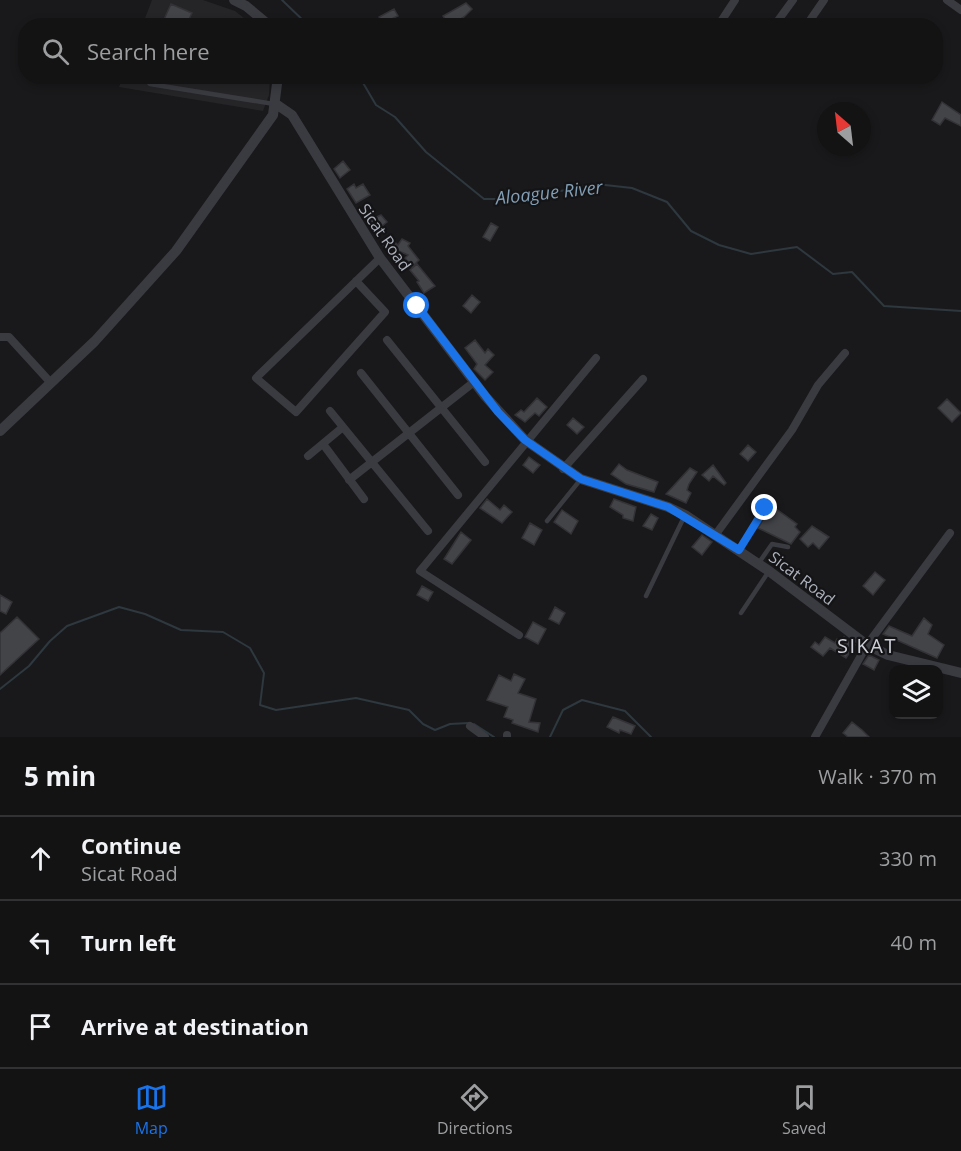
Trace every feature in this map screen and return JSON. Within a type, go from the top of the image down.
[{"type":"street","points":[[234,0],[246,6],[260,18]]},
{"type":"street","points":[[723,18],[735,0]]},
{"type":"street","points":[[780,18],[793,0]]},
{"type":"street","points":[[812,18],[824,0]]},
{"type":"street","points":[[947,0],[961,10]]},
{"type":"street","points":[[0,431],[95,341],[177,251],[273,115],[277,84]]},
{"type":"street","name":"Sicat Road","points":[[276,104],[292,115],[380,258],[474,382],[525,440],[563,469],[581,479],[668,507],[685,515],[769,571],[867,645],[888,655],[961,673]]},
{"type":"street","points":[[356,281],[386,312],[296,412],[256,378],[356,281],[380,258]]},
{"type":"street","points":[[0,336],[9,337],[51,383]]},
{"type":"street","points":[[387,340],[440,409],[485,462]]},
{"type":"street","points":[[716,534],[792,430],[818,385],[845,354]]},
{"type":"street","points":[[519,635],[420,571],[525,440],[596,358]]},
{"type":"street","points":[[361,373],[458,495]]},
{"type":"street","points":[[563,469],[643,379]]},
{"type":"street","points":[[349,480],[474,382]]},
{"type":"street","points":[[330,411],[428,531]]},
{"type":"street","points":[[308,456],[343,427]]},
{"type":"street","points":[[323,444],[364,499]]},
{"type":"street","points":[[815,737],[867,645],[950,532]]},
{"type":"street","points":[[470,726],[485,737]]},
{"type":"lane","points":[[150,84],[276,104]]},
{"type":"lane","points":[[547,521],[581,479]]},
{"type":"lane","points":[[739,550],[765,508]]},
{"type":"lane","points":[[646,596],[685,515]]},
{"type":"lane","points":[[758,564],[772,544],[788,548]]},
{"type":"lane","points":[[741,613],[769,571]]},
{"type":"shaded area","points":[[152,0],[203,0],[235,11],[244,18],[145,18]]},
{"type":"shaded area","points":[[120,84],[270,84],[269,95],[263,111],[119,87]]},
{"type":"building","points":[[466,3],[472,9],[462,18],[444,18],[443,16]]},
{"type":"building","points":[[171,4],[192,13],[190,18],[165,18]]},
{"type":"building","points":[[394,9],[398,16],[394,18],[379,17]]},
{"type":"building","points":[[942,102],[961,115],[961,126],[945,118],[940,125],[932,120]]},
{"type":"building","points":[[343,161],[350,170],[340,178],[334,169]]},
{"type":"building","points":[[354,184],[356,188],[363,184],[370,195],[356,203],[347,189]]},
{"type":"building","points":[[381,215],[387,222],[377,230],[370,220]]},
{"type":"building","points":[[491,223],[498,227],[490,241],[483,237]]},
{"type":"building","points":[[389,237],[398,245],[402,239],[410,243],[408,246],[419,260],[412,267],[405,258],[408,255],[392,248],[390,251],[383,245]]},
{"type":"building","points":[[417,264],[435,286],[424,293],[417,282],[419,281],[410,270]]},
{"type":"building","points":[[472,295],[480,302],[471,313],[463,306]]},
{"type":"building","points":[[475,340],[485,353],[488,349],[494,355],[485,365],[493,372],[485,380],[474,369],[477,364],[465,348]]},
{"type":"building","points":[[537,398],[547,407],[539,416],[535,413],[525,422],[515,415],[521,410],[524,412]]},
{"type":"building","points":[[947,399],[961,413],[952,422],[938,408]]},
{"type":"building","points":[[573,418],[584,427],[577,434],[567,425]]},
{"type":"building","points":[[748,445],[756,452],[748,461],[740,454]]},
{"type":"building","points":[[529,457],[540,465],[533,473],[523,465]]},
{"type":"building","points":[[619,464],[627,470],[658,482],[654,492],[626,484],[611,474]]},
{"type":"building","points":[[713,465],[726,483],[724,485],[713,476],[709,481],[702,475]]},
{"type":"building","points":[[690,468],[697,472],[689,484],[687,490],[691,493],[686,503],[666,494]]},
{"type":"building","points":[[487,499],[500,510],[504,505],[512,512],[502,523],[480,508]]},
{"type":"building","points":[[614,499],[636,507],[633,521],[623,518],[623,515],[610,507]]},
{"type":"building","points":[[772,506],[797,524],[795,527],[800,532],[791,544],[758,528]]},
{"type":"building","points":[[562,510],[578,521],[571,534],[554,522]]},
{"type":"building","points":[[651,514],[658,518],[652,530],[643,526]]},
{"type":"building","points":[[530,523],[542,530],[534,545],[522,538]]},
{"type":"building","points":[[812,526],[829,537],[819,549],[813,543],[808,547],[800,539]]},
{"type":"building","points":[[461,532],[471,540],[452,564],[444,559]]},
{"type":"building","points":[[702,535],[712,542],[702,555],[692,547]]},
{"type":"building","points":[[875,572],[885,580],[873,595],[863,586]]},
{"type":"building","points":[[422,586],[433,592],[428,601],[417,595]]},
{"type":"building","points":[[0,595],[12,602],[6,614],[0,611]]},
{"type":"building","points":[[555,607],[565,613],[559,624],[549,619]]},
{"type":"building","points":[[17,617],[39,639],[0,675],[0,633]]},
{"type":"building","points":[[924,618],[932,625],[928,634],[944,645],[937,658],[883,634],[889,626],[912,636]]},
{"type":"building","points":[[533,622],[546,629],[538,644],[525,637]]},
{"type":"building","points":[[825,637],[835,643],[837,639],[841,640],[844,637],[855,645],[846,658],[830,648],[823,656],[811,647],[815,642],[819,645]]},
{"type":"building","points":[[869,655],[879,660],[874,670],[863,664]]},
{"type":"building","points":[[514,674],[525,679],[518,693],[536,699],[529,722],[540,723],[538,732],[512,723],[513,720],[504,717],[508,707],[487,700],[499,675],[511,681]]},
{"type":"building","points":[[613,717],[635,726],[631,734],[620,730],[619,733],[607,727]]},
{"type":"building","points":[[852,722],[869,737],[848,737],[843,733]]},
{"type":"waterway","name":"Aloague River","points":[[282,0],[301,18]]},
{"type":"waterway","name":"Aloague River","points":[[364,84],[376,105],[395,117],[426,152],[484,199],[520,199],[596,184],[632,188],[667,202],[691,231],[719,245],[751,254],[797,247],[833,274],[852,272],[884,306],[961,311]]},
{"type":"waterway","points":[[0,689],[29,666],[50,641],[67,626],[119,607],[145,614],[181,630],[223,632],[250,648],[264,673],[260,705],[276,710],[356,698],[409,710],[423,724],[435,730],[450,724],[469,723]]},
{"type":"waterway","points":[[550,737],[563,710],[582,700],[625,711],[651,737]]},
{"type":"waterway","points":[[474,724],[494,737]]},
{"type":"district","name":"SIKAT","points":[[867,645]]},
{"type":"route","points":[[417,306],[498,412],[525,440],[563,469],[581,479],[618,493],[668,507],[685,515],[739,550],[765,508]]}]
